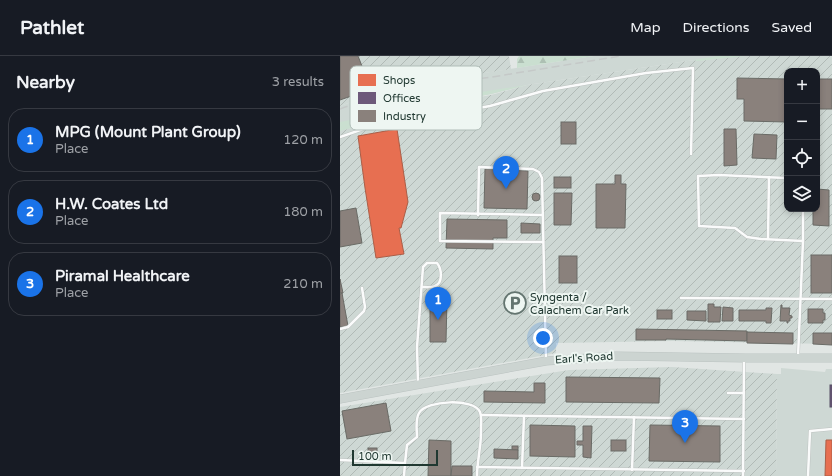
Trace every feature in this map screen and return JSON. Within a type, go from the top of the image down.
[{"type":"main road","name":"Earl's Road","points":[[340,399],[546,361],[616,356],[832,358]]},
{"type":"lane","points":[[482,107],[543,91],[646,73],[693,68],[690,154]]},
{"type":"lane","points":[[340,137],[360,130]]},
{"type":"lane","points":[[478,214],[479,167],[533,169],[539,172],[542,178],[546,361]]},
{"type":"lane","points":[[784,178],[719,175],[698,176],[699,226],[735,228],[747,237],[768,240],[803,241]]},
{"type":"lane","points":[[768,240],[770,178]]},
{"type":"lane","points":[[798,357],[803,212]]},
{"type":"lane","points":[[543,215],[440,214],[440,241],[544,242]]},
{"type":"lane","points":[[418,384],[417,347],[423,267],[427,263],[437,264],[440,268],[439,284],[432,287],[422,287]]},
{"type":"lane","points":[[340,329],[348,327],[364,311],[365,307],[362,288]]},
{"type":"lane","points":[[681,298],[832,299]]},
{"type":"lane","points":[[744,358],[744,476]]},
{"type":"lane","points":[[728,393],[744,393]]},
{"type":"lane","points":[[404,476],[407,445],[416,437],[416,425],[420,411],[429,406],[443,403],[458,403],[473,406],[479,410],[481,415],[480,444],[476,476]]},
{"type":"lane","points":[[481,415],[744,419]]},
{"type":"lane","points":[[522,468],[524,416]]},
{"type":"lane","points":[[632,470],[634,417]]},
{"type":"lane","points":[[808,476],[810,431],[832,429]]},
{"type":"lane","points":[[340,460],[405,463]]},
{"type":"lane","points":[[477,467],[744,471]]},
{"type":"shaded area","points":[[340,56],[509,56],[511,69],[482,73],[482,66],[350,66],[350,102],[340,106]]},
{"type":"shaded area","points":[[594,56],[745,56],[698,61],[694,60],[527,85],[482,96],[482,73]]},
{"type":"shaded area","points":[[741,56],[832,56],[832,344],[673,341],[556,343],[556,353],[340,393],[340,131],[350,128],[350,130],[482,130],[482,96],[527,85],[694,60],[698,61]]},
{"type":"shaded area","points":[[350,102],[350,128],[340,131],[340,106]]},
{"type":"shaded area","points":[[672,367],[777,374],[776,476],[340,476],[340,407],[569,370]]},
{"type":"shaded area","points":[[781,368],[825,372],[826,369],[832,369],[832,476],[776,476],[777,374],[781,374]]},
{"type":"green space","points":[[519,56],[594,56],[517,68],[517,59]]},
{"type":"green space","points":[[717,56],[745,56],[698,61],[694,60]]},
{"type":"green space","points":[[527,85],[482,96],[482,92]]},
{"type":"green space","points":[[350,120],[350,128],[340,131],[340,122]]},
{"type":"building: Shops","points":[[397,130],[408,202],[401,228],[399,228],[404,254],[376,258],[358,136]]},
{"type":"building: Shops","points":[[826,440],[832,440],[832,476],[825,476]]},
{"type":"building: Offices","points":[[830,385],[832,385],[832,407],[830,407]]},
{"type":"building: Industry","points":[[340,56],[358,56],[362,66],[350,66],[350,96],[340,100]]},
{"type":"building: Industry","points":[[737,78],[784,79],[784,122],[744,121],[744,99],[737,99]]},
{"type":"building: Industry","points":[[820,79],[832,79],[832,109],[820,109]]},
{"type":"building: Industry","points":[[561,122],[576,122],[576,144],[561,144]]},
{"type":"building: Industry","points":[[724,129],[736,129],[737,165],[724,166]]},
{"type":"building: Industry","points":[[754,134],[777,135],[776,159],[752,158]]},
{"type":"building: Industry","points":[[485,169],[528,171],[527,209],[484,208]]},
{"type":"building: Industry","points":[[615,175],[621,175],[621,184],[626,184],[625,228],[596,228],[596,184],[615,184]]},
{"type":"building: Industry","points":[[554,177],[571,177],[571,188],[554,188]]},
{"type":"building: Industry","points":[[820,189],[829,190],[829,226],[813,225],[813,212],[820,212]]},
{"type":"building: Industry","points":[[536,193],[539,194],[539,200],[536,201],[533,200],[532,197],[533,194]]},
{"type":"building: Industry","points":[[554,193],[572,193],[571,225],[554,225]]},
{"type":"building: Industry","points":[[356,208],[362,243],[340,247],[340,211]]},
{"type":"building: Industry","points":[[447,219],[507,220],[507,238],[493,238],[493,249],[446,248]]},
{"type":"building: Industry","points":[[521,223],[540,224],[540,233],[521,233]]},
{"type":"building: Industry","points":[[811,255],[832,255],[832,293],[811,293]]},
{"type":"building: Industry","points":[[559,256],[577,256],[577,283],[559,283]]},
{"type":"building: Industry","points":[[340,279],[343,293],[340,293]]},
{"type":"building: Industry","points":[[342,293],[348,326],[340,327],[340,294]]},
{"type":"building: Industry","points":[[430,298],[447,299],[446,342],[430,342]]},
{"type":"building: Industry","points":[[708,304],[714,304],[714,307],[721,307],[720,322],[708,322]]},
{"type":"building: Industry","points":[[781,305],[782,308],[790,308],[789,315],[792,316],[792,318],[790,318],[788,323],[787,321],[780,321]]},
{"type":"building: Industry","points":[[723,307],[733,308],[733,321],[722,321]]},
{"type":"building: Industry","points":[[766,308],[772,308],[771,323],[766,323],[766,321],[739,321],[739,310],[766,310]]},
{"type":"building: Industry","points":[[808,309],[823,309],[823,313],[825,313],[825,320],[823,320],[823,323],[808,323]]},
{"type":"building: Industry","points":[[657,310],[672,310],[672,319],[657,319]]},
{"type":"building: Industry","points":[[687,311],[706,311],[706,321],[687,320]]},
{"type":"building: Industry","points":[[636,329],[747,331],[747,341],[666,339],[636,340]]},
{"type":"building: Industry","points":[[747,332],[793,333],[793,344],[747,343]]},
{"type":"building: Industry","points":[[813,333],[832,333],[832,345],[813,344]]},
{"type":"building: Industry","points":[[566,377],[660,378],[659,403],[566,402]]},
{"type":"building: Industry","points":[[534,383],[545,383],[545,403],[484,402],[484,391],[534,392]]},
{"type":"building: Industry","points":[[386,403],[391,431],[347,439],[342,411]]},
{"type":"building: Industry","points":[[530,425],[575,426],[575,457],[530,456]]},
{"type":"building: Industry","points":[[650,425],[720,426],[720,462],[649,461]]},
{"type":"building: Industry","points":[[583,426],[592,426],[591,458],[583,457],[583,445],[577,445],[577,441],[583,441]]},
{"type":"building: Industry","points":[[429,440],[451,441],[451,476],[428,476]]},
{"type":"building: Industry","points":[[611,440],[626,440],[626,451],[611,451]]},
{"type":"building: Industry","points":[[512,446],[518,446],[518,450],[512,450]]},
{"type":"building: Industry","points":[[368,448],[377,448],[377,453],[368,453]]},
{"type":"building: Industry","points":[[494,449],[518,450],[518,459],[494,458]]},
{"type":"building: Industry","points":[[452,466],[472,466],[472,476],[451,476]]},
{"type":"railway","points":[[482,78],[621,56]]},
{"type":"railway","points":[[340,109],[350,106]]},
{"type":"place","name":"H.W. Coates Ltd","points":[[506,189]]},
{"type":"place","name":"Syngenta / Calachem Car Park","points":[[515,303]]},
{"type":"place","name":"MPG (Mount Plant Group)","points":[[438,320]]},
{"type":"place","name":"Piramal Healthcare","points":[[685,443]]}]
